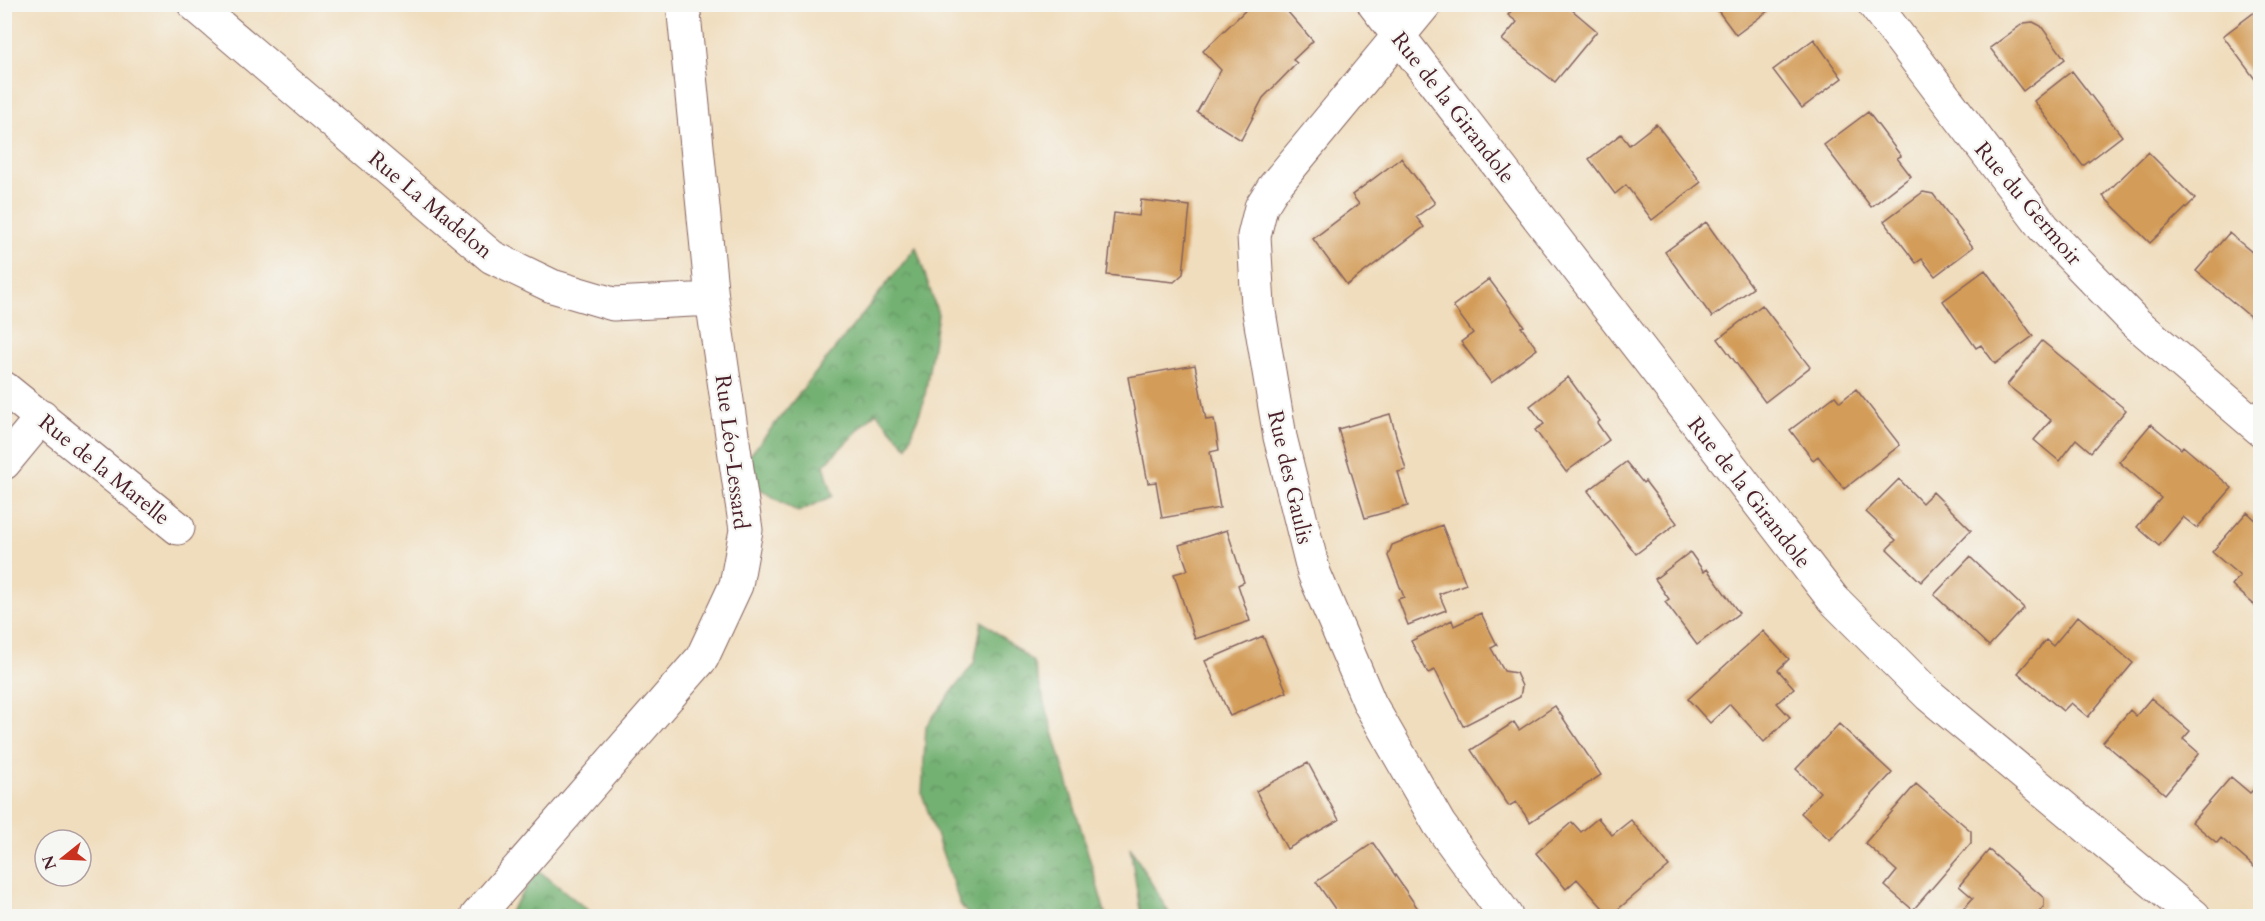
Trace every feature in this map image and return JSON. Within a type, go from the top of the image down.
[{"type":"street","name":"Rue La Madelon","points":[[194,4],[492,257],[552,286],[613,304],[712,299]]},
{"type":"street","name":"Rue Léo-Lessard","points":[[477,916],[702,658],[736,585],[746,530],[712,299],[682,4]]},
{"type":"street","name":"Rue de la Girandole","points":[[1374,4],[1833,599],[1929,695],[2194,916]]},
{"type":"street","name":"Rue des Gaulis","points":[[1425,4],[1273,188],[1261,207],[1254,236],[1258,306],[1280,437],[1314,573],[1370,704],[1439,824],[1506,916]]},
{"type":"street","name":"Rue du Germoir","points":[[1874,4],[2044,228],[2136,323],[2260,429]]},
{"type":"street","name":"Rue de la Marelle","points":[[4,388],[178,528]]},
{"type":"street","points":[[4,464],[42,417]]},
{"type":"green space","points":[[916,247],[938,314],[924,401],[907,447],[876,412],[824,465],[833,496],[798,512],[735,474]]},
{"type":"green space","points":[[982,621],[1033,662],[1106,916],[969,916],[960,904],[922,794],[926,726],[974,663]]},
{"type":"green space","points":[[1130,847],[1171,916],[1141,916]]},
{"type":"green space","points":[[538,870],[595,916],[507,916]]},
{"type":"building","points":[[1252,4],[1281,4],[1313,41],[1293,60],[1297,63],[1263,98],[1241,140],[1197,112],[1221,70],[1203,51]]},
{"type":"building","points":[[1517,4],[1565,4],[1597,31],[1555,82],[1502,40],[1517,22],[1508,15]]},
{"type":"building","points":[[1713,4],[1777,4],[1736,35]]},
{"type":"building","points":[[2260,8],[2260,86],[2223,36]]},
{"type":"building","points":[[2033,22],[2041,26],[2065,59],[2023,91],[1990,48],[2024,23]]},
{"type":"building","points":[[1814,39],[1842,78],[1802,108],[1773,70]]},
{"type":"building","points":[[2072,71],[2122,136],[2083,166],[2034,101]]},
{"type":"building","points":[[1868,112],[1901,156],[1897,158],[1911,176],[1871,207],[1824,145]]},
{"type":"building","points":[[1656,124],[1701,182],[1652,220],[1626,185],[1615,194],[1589,159],[1621,134],[1629,145]]},
{"type":"building","points":[[2148,152],[2195,199],[2150,243],[2103,196]]},
{"type":"building","points":[[1401,158],[1435,203],[1416,217],[1424,227],[1347,285],[1313,239],[1359,204],[1352,195]]},
{"type":"building","points":[[1923,192],[1933,194],[1973,247],[1935,276],[1922,259],[1916,263],[1884,221]]},
{"type":"building","points":[[1141,200],[1190,206],[1183,274],[1174,282],[1107,275],[1114,213],[1139,216]]},
{"type":"building","points":[[1706,222],[1753,288],[1712,317],[1665,252]]},
{"type":"building","points":[[2229,233],[2259,258],[2260,255],[2260,325],[2196,271]]},
{"type":"building","points":[[1985,270],[2033,336],[1995,364],[1981,345],[1976,348],[1943,301]]},
{"type":"building","points":[[1489,279],[1524,326],[1521,327],[1537,349],[1491,383],[1461,342],[1473,333],[1453,306]]},
{"type":"building","points":[[1762,305],[1810,367],[1765,402],[1718,339]]},
{"type":"building","points":[[2042,341],[2126,410],[2091,452],[2076,439],[2059,461],[2034,440],[2051,420],[2007,385]]},
{"type":"building","points":[[1195,365],[1206,420],[1214,419],[1219,450],[1210,452],[1220,508],[1162,518],[1156,482],[1148,483],[1128,377]]},
{"type":"building","points":[[1568,377],[1600,421],[1597,423],[1609,440],[1566,472],[1535,430],[1544,424],[1530,406]]},
{"type":"building","points":[[1856,389],[1900,445],[1844,489],[1818,456],[1813,460],[1790,430],[1835,396],[1840,402]]},
{"type":"building","points":[[1390,414],[1406,470],[1398,472],[1408,506],[1365,518],[1338,429]]},
{"type":"building","points":[[2151,424],[2181,449],[2183,446],[2232,488],[2197,528],[2183,517],[2159,546],[2137,527],[2161,498],[2119,462]]},
{"type":"building","points":[[1626,462],[1643,483],[1645,481],[1677,523],[1636,554],[1588,491]]},
{"type":"building","points":[[1899,479],[1922,503],[1933,492],[1971,530],[1921,582],[1887,549],[1896,540],[1866,512]]},
{"type":"building","points":[[2247,512],[2260,524],[2260,610],[2232,585],[2240,576],[2212,552]]},
{"type":"building","points":[[1442,525],[1466,584],[1439,594],[1446,610],[1408,625],[1398,599],[1404,597],[1388,556],[1392,545]]},
{"type":"building","points":[[1227,530],[1244,582],[1238,585],[1250,621],[1195,639],[1174,574],[1188,570],[1179,545]]},
{"type":"building","points":[[1690,552],[1704,572],[1707,569],[1739,613],[1697,645],[1665,602],[1669,599],[1655,579]]},
{"type":"building","points":[[1970,557],[2024,608],[1989,646],[1934,595]]},
{"type":"building","points":[[1481,613],[1497,645],[1491,648],[1504,671],[1516,673],[1522,686],[1520,697],[1463,726],[1435,670],[1428,673],[1411,641],[1452,620],[1454,626]]},
{"type":"building","points":[[2078,616],[2133,663],[2088,717],[2071,703],[2063,711],[2018,673],[2046,640],[2053,646]]},
{"type":"building","points":[[1763,631],[1789,659],[1778,670],[1794,688],[1777,703],[1790,717],[1764,742],[1730,704],[1710,723],[1688,699]]},
{"type":"building","points":[[1263,636],[1287,692],[1230,716],[1205,661]]},
{"type":"building","points":[[2151,698],[2190,731],[2183,739],[2199,753],[2165,794],[2103,742],[2130,710],[2136,716]]},
{"type":"building","points":[[1555,706],[1601,775],[1530,822],[1516,802],[1509,806],[1471,750],[1514,722],[1519,730]]},
{"type":"building","points":[[1839,724],[1892,773],[1830,840],[1801,813],[1820,792],[1796,769]]},
{"type":"building","points":[[1308,763],[1339,820],[1287,849],[1256,791]]},
{"type":"building","points":[[2231,777],[2250,793],[2257,786],[2260,789],[2260,872],[2221,838],[2217,843],[2192,822]]},
{"type":"building","points":[[1916,784],[1971,831],[1971,843],[1913,910],[1885,886],[1897,871],[1865,843]]},
{"type":"building","points":[[1598,818],[1612,835],[1631,820],[1669,866],[1610,916],[1577,879],[1566,889],[1536,853],[1572,822],[1581,832]]},
{"type":"building","points":[[1373,843],[1421,913],[1416,916],[1340,916],[1316,882]]},
{"type":"building","points":[[1989,850],[2044,898],[2044,906],[2036,916],[1957,916],[1973,898],[1959,886]]}]
